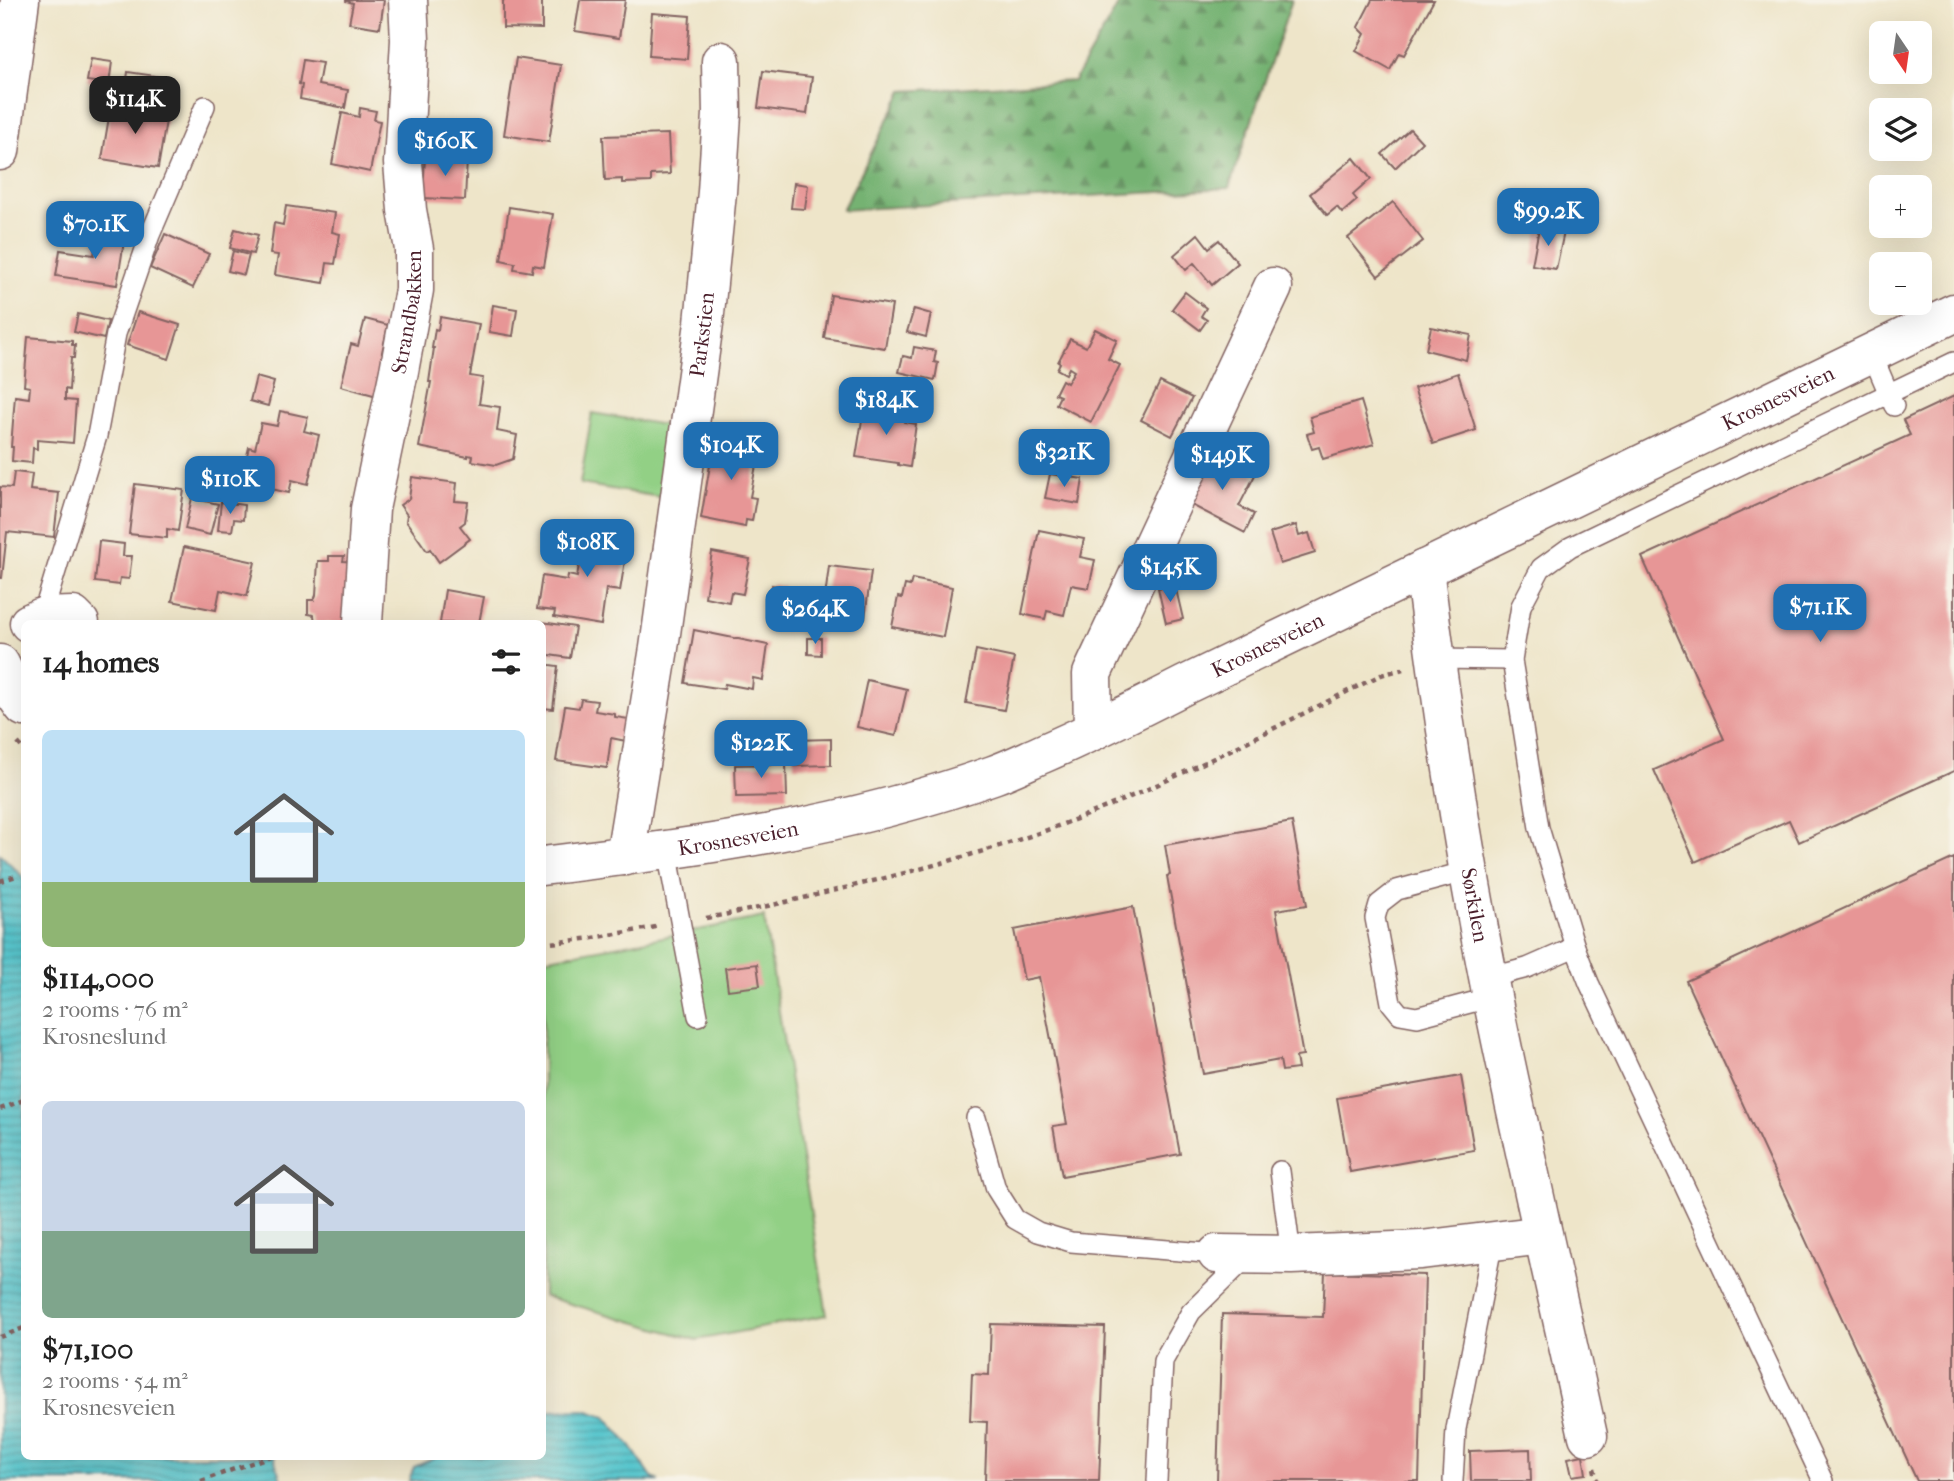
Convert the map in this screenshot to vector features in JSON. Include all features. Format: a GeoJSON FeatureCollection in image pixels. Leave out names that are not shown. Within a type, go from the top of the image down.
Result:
{"type":"FeatureCollection","features":[{"type":"Feature","properties":{"kind":"street"},"geometry":{"type":"LineString","coordinates":[[0,151],[20,0]]}},
{"type":"Feature","properties":{"kind":"street","name":"Strandbakken"},"geometry":{"type":"LineString","coordinates":[[363,620],[370,509],[414,290],[414,249],[403,163],[410,40],[408,0]]}},
{"type":"Feature","properties":{"kind":"street","name":"Parkstien"},"geometry":{"type":"LineString","coordinates":[[625,856],[659,648],[704,323],[717,192],[722,114],[721,61]]}},
{"type":"Feature","properties":{"kind":"street"},"geometry":{"type":"LineString","coordinates":[[1093,732],[1091,674],[1273,287]]}},
{"type":"Feature","properties":{"kind":"street","name":"Krosnesveien"},"geometry":{"type":"LineString","coordinates":[[546,866],[790,831],[893,807],[995,774],[1093,732],[1954,313]]}},
{"type":"Feature","properties":{"kind":"street","name":"Sørkilen"},"geometry":{"type":"LineString","coordinates":[[1424,569],[1468,871],[1490,988],[1588,1436]]}},
{"type":"Feature","properties":{"kind":"street"},"geometry":{"type":"LineString","coordinates":[[46,620],[74,616],[77,620]]}},
{"type":"Feature","properties":{"kind":"street"},"geometry":{"type":"LineString","coordinates":[[0,646],[21,627]]}},
{"type":"Feature","properties":{"kind":"street"},"geometry":{"type":"LineString","coordinates":[[0,664],[21,703]]}},
{"type":"Feature","properties":{"kind":"street"},"geometry":{"type":"LineString","coordinates":[[1233,1254],[1291,1255],[1421,1250],[1543,1235]]}},
{"type":"Feature","properties":{"kind":"lane"},"geometry":{"type":"LineString","coordinates":[[33,620],[97,436],[116,334],[150,235],[205,106]]}},
{"type":"Feature","properties":{"kind":"lane"},"geometry":{"type":"LineString","coordinates":[[1871,352],[1891,399]]}},
{"type":"Feature","properties":{"kind":"lane"},"geometry":{"type":"LineString","coordinates":[[1823,1481],[1594,995],[1575,947],[1539,828],[1512,660],[1521,606],[1541,568],[1570,547],[1891,399],[1954,362]]}},
{"type":"Feature","properties":{"kind":"lane"},"geometry":{"type":"LineString","coordinates":[[1435,659],[1512,660]]}},
{"type":"Feature","properties":{"kind":"lane"},"geometry":{"type":"LineString","coordinates":[[667,850],[698,1016]]}},
{"type":"Feature","properties":{"kind":"lane"},"geometry":{"type":"LineString","coordinates":[[1468,871],[1397,890],[1379,904],[1375,918],[1391,1003],[1400,1014],[1417,1017],[1490,988],[1575,947]]}},
{"type":"Feature","properties":{"kind":"lane"},"geometry":{"type":"LineString","coordinates":[[976,1118],[996,1189],[1015,1219],[1038,1232],[1071,1242],[1233,1254]]}},
{"type":"Feature","properties":{"kind":"lane"},"geometry":{"type":"LineString","coordinates":[[1280,1171],[1291,1255]]}},
{"type":"Feature","properties":{"kind":"lane"},"geometry":{"type":"LineString","coordinates":[[1453,1481],[1456,1429],[1493,1241]]}},
{"type":"Feature","properties":{"kind":"lane"},"geometry":{"type":"LineString","coordinates":[[1157,1481],[1163,1361],[1191,1312],[1233,1254]]}},
{"type":"Feature","properties":{"kind":"path"},"geometry":{"type":"LineString","coordinates":[[546,944],[593,938],[788,902],[900,875],[1016,842],[1090,814],[1172,778],[1381,675],[1435,659]]}},
{"type":"Feature","properties":{"kind":"path"},"geometry":{"type":"LineString","coordinates":[[0,881],[16,876]]}},
{"type":"Feature","properties":{"kind":"path"},"geometry":{"type":"LineString","coordinates":[[0,1109],[21,1101]]}},
{"type":"Feature","properties":{"kind":"path"},"geometry":{"type":"LineString","coordinates":[[0,1337],[21,1329]]}},
{"type":"Feature","properties":{"kind":"path"},"geometry":{"type":"LineString","coordinates":[[201,1481],[260,1460]]}},
{"type":"Feature","properties":{"kind":"green space"},"geometry":{"type":"Polygon","coordinates":[[[1121,0],[1292,0],[1229,188],[842,210],[903,91],[1074,81],[1121,0]]]}},
{"type":"Feature","properties":{"kind":"green space"},"geometry":{"type":"Polygon","coordinates":[[[592,413],[677,427],[666,498],[580,484],[592,413]]]}},
{"type":"Feature","properties":{"kind":"green space"},"geometry":{"type":"Polygon","coordinates":[[[764,917],[827,1315],[697,1340],[546,1297],[546,958],[764,917]]]}},
{"type":"Feature","properties":{"kind":"water"},"geometry":{"type":"Polygon","coordinates":[[[0,854],[21,875],[21,1460],[275,1460],[281,1481],[0,1481],[0,854]]]}},
{"type":"Feature","properties":{"kind":"water"},"geometry":{"type":"Polygon","coordinates":[[[585,1410],[606,1417],[629,1444],[652,1478],[659,1481],[409,1481],[414,1467],[430,1460],[546,1460],[546,1411],[585,1410]]]}},
{"type":"Feature","properties":{"kind":"building"},"geometry":{"type":"Polygon","coordinates":[[[346,0],[384,0],[380,28],[349,23],[353,3],[346,0]]]}},
{"type":"Feature","properties":{"kind":"building"},"geometry":{"type":"Polygon","coordinates":[[[503,0],[542,0],[542,29],[503,28],[503,0]]]}},
{"type":"Feature","properties":{"kind":"building"},"geometry":{"type":"Polygon","coordinates":[[[580,0],[625,0],[619,38],[575,31],[580,0]]]}},
{"type":"Feature","properties":{"kind":"building"},"geometry":{"type":"Polygon","coordinates":[[[1372,0],[1434,0],[1404,55],[1399,53],[1390,70],[1356,51],[1365,34],[1358,27],[1372,0]]]}},
{"type":"Feature","properties":{"kind":"building"},"geometry":{"type":"Polygon","coordinates":[[[652,13],[690,16],[687,59],[649,56],[652,13]]]}},
{"type":"Feature","properties":{"kind":"building"},"geometry":{"type":"Polygon","coordinates":[[[516,58],[561,65],[549,142],[504,135],[516,58]]]}},
{"type":"Feature","properties":{"kind":"building"},"geometry":{"type":"Polygon","coordinates":[[[91,59],[112,62],[109,84],[87,81],[91,59]]]}},
{"type":"Feature","properties":{"kind":"building"},"geometry":{"type":"Polygon","coordinates":[[[303,60],[322,63],[318,85],[348,90],[345,108],[300,99],[302,85],[299,84],[303,60]]]}},
{"type":"Feature","properties":{"kind":"building"},"geometry":{"type":"Polygon","coordinates":[[[763,71],[812,77],[807,114],[758,108],[763,71]]]}},
{"type":"Feature","properties":{"kind":"building"},"geometry":{"type":"Polygon","coordinates":[[[128,72],[169,78],[165,107],[124,101],[128,72]]]}},
{"type":"Feature","properties":{"kind":"building"},"geometry":{"type":"Polygon","coordinates":[[[131,104],[148,106],[148,112],[167,115],[158,168],[102,159],[111,105],[130,109],[131,104]]]}},
{"type":"Feature","properties":{"kind":"building"},"geometry":{"type":"Polygon","coordinates":[[[360,108],[376,111],[374,120],[380,121],[370,172],[332,164],[342,113],[359,117],[360,108]]]}},
{"type":"Feature","properties":{"kind":"building"},"geometry":{"type":"Polygon","coordinates":[[[1410,129],[1422,142],[1395,168],[1382,154],[1410,129]]]}},
{"type":"Feature","properties":{"kind":"building"},"geometry":{"type":"Polygon","coordinates":[[[668,134],[670,174],[651,175],[651,182],[622,183],[622,179],[605,180],[603,136],[668,134]]]}},
{"type":"Feature","properties":{"kind":"building"},"geometry":{"type":"Polygon","coordinates":[[[425,157],[467,159],[465,200],[423,198],[425,157]]]}},
{"type":"Feature","properties":{"kind":"building"},"geometry":{"type":"Polygon","coordinates":[[[1354,158],[1371,179],[1353,195],[1357,200],[1342,213],[1337,207],[1327,215],[1310,194],[1354,158]]]}},
{"type":"Feature","properties":{"kind":"building"},"geometry":{"type":"Polygon","coordinates":[[[794,183],[808,185],[805,209],[791,208],[794,183]]]}},
{"type":"Feature","properties":{"kind":"building"},"geometry":{"type":"Polygon","coordinates":[[[1393,202],[1423,241],[1378,276],[1348,238],[1393,202]]]}},
{"type":"Feature","properties":{"kind":"building"},"geometry":{"type":"Polygon","coordinates":[[[286,206],[335,213],[332,232],[340,234],[335,264],[327,263],[324,283],[275,275],[278,255],[270,254],[274,223],[283,225],[286,206]]]}},
{"type":"Feature","properties":{"kind":"building"},"geometry":{"type":"Polygon","coordinates":[[[509,207],[553,214],[544,267],[533,265],[532,272],[514,269],[515,263],[501,260],[509,207]]]}},
{"type":"Feature","properties":{"kind":"building"},"geometry":{"type":"Polygon","coordinates":[[[1539,228],[1564,232],[1556,269],[1532,265],[1539,228]]]}},
{"type":"Feature","properties":{"kind":"building"},"geometry":{"type":"Polygon","coordinates":[[[235,229],[258,235],[253,254],[230,248],[235,229]]]}},
{"type":"Feature","properties":{"kind":"building"},"geometry":{"type":"Polygon","coordinates":[[[98,231],[125,235],[117,285],[56,276],[60,250],[94,255],[98,231]]]}},
{"type":"Feature","properties":{"kind":"building"},"geometry":{"type":"Polygon","coordinates":[[[165,234],[209,254],[193,288],[150,268],[165,234]]]}},
{"type":"Feature","properties":{"kind":"building"},"geometry":{"type":"Polygon","coordinates":[[[1198,234],[1209,248],[1219,240],[1238,263],[1212,285],[1194,263],[1186,270],[1174,255],[1198,234]]]}},
{"type":"Feature","properties":{"kind":"building"},"geometry":{"type":"Polygon","coordinates":[[[233,251],[249,255],[244,275],[228,271],[233,251]]]}},
{"type":"Feature","properties":{"kind":"building"},"geometry":{"type":"Polygon","coordinates":[[[1185,292],[1206,308],[1201,316],[1207,320],[1200,330],[1172,309],[1185,292]]]}},
{"type":"Feature","properties":{"kind":"building"},"geometry":{"type":"Polygon","coordinates":[[[831,295],[892,305],[885,348],[824,338],[831,295]]]}},
{"type":"Feature","properties":{"kind":"building"},"geometry":{"type":"Polygon","coordinates":[[[493,305],[517,309],[513,336],[489,332],[493,305]]]}},
{"type":"Feature","properties":{"kind":"building"},"geometry":{"type":"Polygon","coordinates":[[[914,309],[931,314],[926,337],[907,332],[914,309]]]}},
{"type":"Feature","properties":{"kind":"building"},"geometry":{"type":"Polygon","coordinates":[[[138,312],[180,325],[169,359],[127,345],[138,312]]]}},
{"type":"Feature","properties":{"kind":"building"},"geometry":{"type":"Polygon","coordinates":[[[78,314],[108,321],[104,339],[74,332],[78,314]]]}},
{"type":"Feature","properties":{"kind":"building"},"geometry":{"type":"Polygon","coordinates":[[[440,317],[479,324],[470,376],[483,378],[479,404],[500,407],[497,431],[517,435],[513,459],[496,465],[472,461],[473,456],[419,447],[431,382],[435,329],[438,330],[440,317]]]}},
{"type":"Feature","properties":{"kind":"building"},"geometry":{"type":"Polygon","coordinates":[[[365,319],[388,325],[382,352],[388,354],[377,396],[341,386],[351,344],[358,346],[365,319]]]}},
{"type":"Feature","properties":{"kind":"building"},"geometry":{"type":"Polygon","coordinates":[[[1431,327],[1471,335],[1466,360],[1426,350],[1431,327]]]}},
{"type":"Feature","properties":{"kind":"building"},"geometry":{"type":"Polygon","coordinates":[[[1095,329],[1117,340],[1108,359],[1120,365],[1091,422],[1056,404],[1060,396],[1055,394],[1062,380],[1067,383],[1074,371],[1069,368],[1066,374],[1057,369],[1070,339],[1086,347],[1095,329]]]}},
{"type":"Feature","properties":{"kind":"building"},"geometry":{"type":"Polygon","coordinates":[[[28,337],[72,341],[72,345],[75,345],[74,358],[71,358],[69,390],[65,389],[65,400],[76,401],[73,443],[37,440],[37,449],[33,448],[32,463],[12,461],[11,447],[15,396],[29,398],[30,387],[24,386],[28,337]]]}},
{"type":"Feature","properties":{"kind":"building"},"geometry":{"type":"Polygon","coordinates":[[[914,347],[936,351],[934,362],[938,363],[935,380],[899,372],[903,356],[912,358],[914,347]]]}},
{"type":"Feature","properties":{"kind":"building"},"geometry":{"type":"Polygon","coordinates":[[[1458,373],[1476,430],[1433,444],[1414,388],[1458,373]]]}},
{"type":"Feature","properties":{"kind":"building"},"geometry":{"type":"Polygon","coordinates":[[[256,377],[274,382],[268,406],[250,401],[256,377]]]}},
{"type":"Feature","properties":{"kind":"building"},"geometry":{"type":"Polygon","coordinates":[[[1160,382],[1192,398],[1172,436],[1141,420],[1160,382]]]}},
{"type":"Feature","properties":{"kind":"building"},"geometry":{"type":"Polygon","coordinates":[[[1954,396],[1954,771],[1799,842],[1789,820],[1695,862],[1654,770],[1724,739],[1642,557],[1910,435],[1903,420],[1954,396]]]}},
{"type":"Feature","properties":{"kind":"building"},"geometry":{"type":"Polygon","coordinates":[[[1361,401],[1374,444],[1323,459],[1319,447],[1312,449],[1307,434],[1314,432],[1310,417],[1361,401]]]}},
{"type":"Feature","properties":{"kind":"building"},"geometry":{"type":"Polygon","coordinates":[[[864,408],[906,414],[904,422],[916,424],[910,467],[856,457],[864,408]]]}},
{"type":"Feature","properties":{"kind":"building"},"geometry":{"type":"Polygon","coordinates":[[[280,411],[308,417],[304,431],[319,435],[308,484],[292,480],[289,493],[263,487],[266,475],[250,471],[251,465],[245,464],[249,447],[255,449],[261,423],[277,426],[280,411]]]}},
{"type":"Feature","properties":{"kind":"building"},"geometry":{"type":"Polygon","coordinates":[[[715,436],[760,444],[750,497],[756,498],[752,521],[746,520],[745,527],[701,518],[715,436]]]}},
{"type":"Feature","properties":{"kind":"building"},"geometry":{"type":"Polygon","coordinates":[[[1210,451],[1255,475],[1239,506],[1254,514],[1245,533],[1184,501],[1210,451]]]}},
{"type":"Feature","properties":{"kind":"building"},"geometry":{"type":"Polygon","coordinates":[[[14,472],[32,474],[30,490],[59,493],[54,537],[7,532],[0,578],[0,487],[12,488],[14,472]]]}},
{"type":"Feature","properties":{"kind":"building"},"geometry":{"type":"Polygon","coordinates":[[[232,474],[256,480],[252,498],[227,492],[232,474]]]}},
{"type":"Feature","properties":{"kind":"building"},"geometry":{"type":"Polygon","coordinates":[[[1050,474],[1083,479],[1079,504],[1045,498],[1050,474]]]}},
{"type":"Feature","properties":{"kind":"building"},"geometry":{"type":"Polygon","coordinates":[[[412,477],[457,483],[455,501],[468,502],[465,522],[460,526],[470,539],[439,562],[430,549],[427,551],[406,521],[407,515],[400,505],[409,499],[412,477]]]}},
{"type":"Feature","properties":{"kind":"building"},"geometry":{"type":"Polygon","coordinates":[[[135,484],[184,490],[178,531],[167,529],[167,538],[129,534],[135,484]]]}},
{"type":"Feature","properties":{"kind":"building"},"geometry":{"type":"Polygon","coordinates":[[[192,498],[218,504],[210,535],[185,529],[192,498]]]}},
{"type":"Feature","properties":{"kind":"building"},"geometry":{"type":"Polygon","coordinates":[[[221,502],[244,505],[243,520],[234,519],[232,531],[218,530],[221,502]]]}},
{"type":"Feature","properties":{"kind":"building"},"geometry":{"type":"Polygon","coordinates":[[[1296,525],[1299,536],[1309,533],[1315,553],[1280,564],[1270,533],[1296,525]]]}},
{"type":"Feature","properties":{"kind":"building"},"geometry":{"type":"Polygon","coordinates":[[[585,529],[629,536],[620,591],[606,589],[601,625],[554,617],[555,611],[537,609],[542,576],[567,580],[568,575],[577,577],[581,552],[576,551],[579,533],[584,534],[585,529]]]}},
{"type":"Feature","properties":{"kind":"building"},"geometry":{"type":"Polygon","coordinates":[[[1039,530],[1084,539],[1080,557],[1095,560],[1089,588],[1071,585],[1064,615],[1047,611],[1045,619],[1022,614],[1039,530]]]}},
{"type":"Feature","properties":{"kind":"building"},"geometry":{"type":"Polygon","coordinates":[[[99,541],[124,544],[123,556],[132,556],[129,579],[120,578],[119,585],[95,582],[99,541]]]}},
{"type":"Feature","properties":{"kind":"building"},"geometry":{"type":"Polygon","coordinates":[[[184,547],[255,562],[247,596],[220,590],[216,610],[172,601],[184,547]]]}},
{"type":"Feature","properties":{"kind":"building"},"geometry":{"type":"Polygon","coordinates":[[[712,552],[750,559],[743,594],[731,592],[729,602],[705,597],[712,552]]]}},
{"type":"Feature","properties":{"kind":"building"},"geometry":{"type":"Polygon","coordinates":[[[329,556],[344,556],[343,561],[355,562],[353,620],[315,620],[314,615],[308,614],[308,600],[314,600],[316,595],[318,561],[329,561],[329,556]]]}},
{"type":"Feature","properties":{"kind":"building"},"geometry":{"type":"Polygon","coordinates":[[[829,566],[871,571],[865,618],[823,613],[829,566]]]}},
{"type":"Feature","properties":{"kind":"building"},"geometry":{"type":"Polygon","coordinates":[[[912,579],[952,587],[943,637],[892,627],[898,597],[902,598],[905,585],[910,586],[912,579]]]}},
{"type":"Feature","properties":{"kind":"building"},"geometry":{"type":"Polygon","coordinates":[[[772,585],[784,587],[782,603],[770,601],[772,585]]]}},
{"type":"Feature","properties":{"kind":"building"},"geometry":{"type":"Polygon","coordinates":[[[1175,585],[1183,619],[1166,623],[1158,588],[1175,585]]]}},
{"type":"Feature","properties":{"kind":"building"},"geometry":{"type":"Polygon","coordinates":[[[445,590],[484,597],[480,620],[440,620],[445,590]]]}},
{"type":"Feature","properties":{"kind":"building"},"geometry":{"type":"Polygon","coordinates":[[[546,623],[575,627],[570,658],[546,655],[546,623]]]}},
{"type":"Feature","properties":{"kind":"building"},"geometry":{"type":"Polygon","coordinates":[[[694,630],[768,645],[763,680],[753,678],[752,689],[725,684],[724,689],[685,683],[694,630]]]}},
{"type":"Feature","properties":{"kind":"building"},"geometry":{"type":"Polygon","coordinates":[[[808,638],[821,638],[821,655],[808,654],[808,638]]]}},
{"type":"Feature","properties":{"kind":"building"},"geometry":{"type":"Polygon","coordinates":[[[976,650],[1014,658],[1004,710],[966,703],[976,650]]]}},
{"type":"Feature","properties":{"kind":"building"},"geometry":{"type":"Polygon","coordinates":[[[546,664],[558,666],[553,709],[546,708],[546,664]]]}},
{"type":"Feature","properties":{"kind":"building"},"geometry":{"type":"Polygon","coordinates":[[[867,680],[907,689],[896,736],[857,727],[867,680]]]}},
{"type":"Feature","properties":{"kind":"building"},"geometry":{"type":"Polygon","coordinates":[[[581,699],[597,701],[595,711],[629,719],[626,741],[611,738],[607,768],[556,761],[565,706],[579,708],[581,699]]]}},
{"type":"Feature","properties":{"kind":"building"},"geometry":{"type":"Polygon","coordinates":[[[831,739],[831,765],[794,766],[793,740],[831,739]]]}},
{"type":"Feature","properties":{"kind":"building"},"geometry":{"type":"Polygon","coordinates":[[[786,764],[787,796],[736,797],[735,765],[786,764]]]}},
{"type":"Feature","properties":{"kind":"building"},"geometry":{"type":"Polygon","coordinates":[[[1292,822],[1307,905],[1276,910],[1303,1056],[1296,1057],[1298,1069],[1282,1071],[1280,1060],[1203,1074],[1167,876],[1170,875],[1165,845],[1292,822]]]}},
{"type":"Feature","properties":{"kind":"building"},"geometry":{"type":"Polygon","coordinates":[[[1954,858],[1954,1481],[1917,1481],[1686,981],[1954,858]]]}},
{"type":"Feature","properties":{"kind":"building"},"geometry":{"type":"Polygon","coordinates":[[[1133,907],[1180,1154],[1062,1176],[1053,1126],[1067,1124],[1039,977],[1024,980],[1014,930],[1133,907]]]}},
{"type":"Feature","properties":{"kind":"building"},"geometry":{"type":"Polygon","coordinates":[[[757,964],[760,986],[728,990],[725,968],[757,964]]]}},
{"type":"Feature","properties":{"kind":"building"},"geometry":{"type":"Polygon","coordinates":[[[1461,1076],[1474,1150],[1350,1172],[1337,1098],[1461,1076]]]}},
{"type":"Feature","properties":{"kind":"building"},"geometry":{"type":"Polygon","coordinates":[[[1325,1272],[1425,1275],[1419,1481],[1217,1481],[1222,1314],[1323,1317],[1325,1272]]]}},
{"type":"Feature","properties":{"kind":"building"},"geometry":{"type":"Polygon","coordinates":[[[991,1324],[1105,1327],[1099,1481],[985,1481],[987,1422],[970,1421],[972,1374],[989,1375],[991,1324]]]}},
{"type":"Feature","properties":{"kind":"building"},"geometry":{"type":"Polygon","coordinates":[[[1530,1449],[1531,1481],[1471,1481],[1470,1451],[1530,1449]]]}},
{"type":"Feature","properties":{"kind":"building"},"geometry":{"type":"Polygon","coordinates":[[[1583,1455],[1586,1474],[1572,1476],[1568,1458],[1583,1455]]]}}]}
